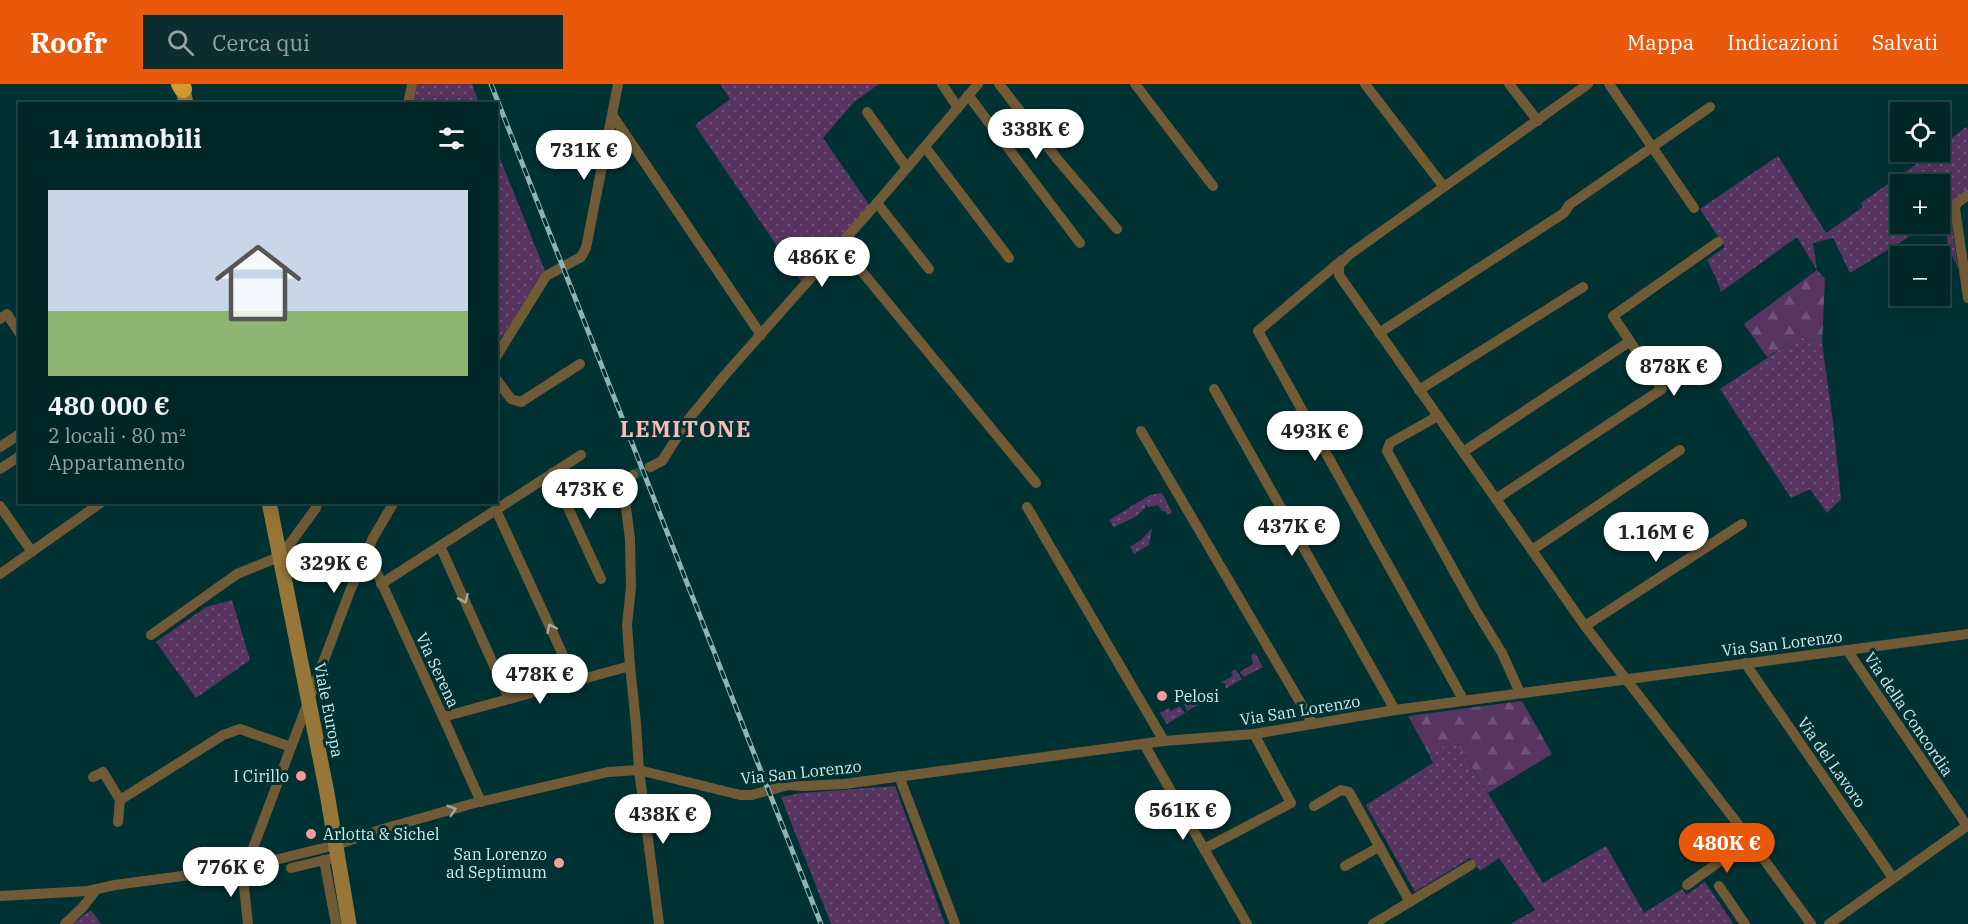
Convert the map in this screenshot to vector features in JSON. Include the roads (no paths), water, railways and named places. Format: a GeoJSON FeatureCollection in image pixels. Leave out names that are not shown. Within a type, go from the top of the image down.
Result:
{"type":"FeatureCollection","features":[{"type":"Feature","properties":{"kind":"main road","name":"Viale Europa"},"geometry":{"type":"LineString","coordinates":[[269,504],[309,703],[332,854],[349,924]]}},
{"type":"Feature","properties":{"kind":"street"},"geometry":{"type":"LineString","coordinates":[[408,102],[412,84]]}},
{"type":"Feature","properties":{"kind":"street"},"geometry":{"type":"LineString","coordinates":[[499,350],[546,276],[581,257],[585,248],[618,84]]}},
{"type":"Feature","properties":{"kind":"street"},"geometry":{"type":"LineString","coordinates":[[942,84],[958,108]]}},
{"type":"Feature","properties":{"kind":"street"},"geometry":{"type":"LineString","coordinates":[[650,467],[663,461],[688,420],[978,84]]}},
{"type":"Feature","properties":{"kind":"street"},"geometry":{"type":"LineString","coordinates":[[999,84],[1058,160],[1117,229]]}},
{"type":"Feature","properties":{"kind":"street"},"geometry":{"type":"LineString","coordinates":[[1135,84],[1213,186]]}},
{"type":"Feature","properties":{"kind":"street"},"geometry":{"type":"LineString","coordinates":[[1365,84],[1443,187]]}},
{"type":"Feature","properties":{"kind":"street"},"geometry":{"type":"LineString","coordinates":[[1509,84],[1538,121]]}},
{"type":"Feature","properties":{"kind":"street"},"geometry":{"type":"LineString","coordinates":[[1464,700],[1258,331],[1350,254],[1588,84]]}},
{"type":"Feature","properties":{"kind":"street"},"geometry":{"type":"LineString","coordinates":[[1609,84],[1694,208]]}},
{"type":"Feature","properties":{"kind":"street"},"geometry":{"type":"LineString","coordinates":[[968,95],[1080,243]]}},
{"type":"Feature","properties":{"kind":"street"},"geometry":{"type":"LineString","coordinates":[[1379,333],[1564,213],[1569,205],[1710,107]]}},
{"type":"Feature","properties":{"kind":"street"},"geometry":{"type":"LineString","coordinates":[[867,112],[907,168]]}},
{"type":"Feature","properties":{"kind":"street"},"geometry":{"type":"LineString","coordinates":[[613,116],[761,335]]}},
{"type":"Feature","properties":{"kind":"street"},"geometry":{"type":"LineString","coordinates":[[925,147],[1009,258]]}},
{"type":"Feature","properties":{"kind":"street"},"geometry":{"type":"LineString","coordinates":[[1968,195],[1957,203],[1955,208],[1968,298]]}},
{"type":"Feature","properties":{"kind":"street"},"geometry":{"type":"LineString","coordinates":[[877,203],[928,269]]}},
{"type":"Feature","properties":{"kind":"street"},"geometry":{"type":"LineString","coordinates":[[1496,499],[1662,389],[1613,316],[1718,242]]}},
{"type":"Feature","properties":{"kind":"street"},"geometry":{"type":"LineString","coordinates":[[840,245],[1036,483]]}},
{"type":"Feature","properties":{"kind":"street"},"geometry":{"type":"LineString","coordinates":[[1350,254],[1339,265],[1339,275],[1585,627],[1627,678],[1811,924]]}},
{"type":"Feature","properties":{"kind":"street"},"geometry":{"type":"LineString","coordinates":[[1419,390],[1583,287]]}},
{"type":"Feature","properties":{"kind":"street"},"geometry":{"type":"LineString","coordinates":[[0,319],[7,314],[18,331]]}},
{"type":"Feature","properties":{"kind":"street"},"geometry":{"type":"LineString","coordinates":[[1463,452],[1629,342]]}},
{"type":"Feature","properties":{"kind":"street"},"geometry":{"type":"LineString","coordinates":[[498,382],[511,399],[521,402],[580,364]]}},
{"type":"Feature","properties":{"kind":"street"},"geometry":{"type":"LineString","coordinates":[[1214,389],[1395,710]]}},
{"type":"Feature","properties":{"kind":"street"},"geometry":{"type":"LineString","coordinates":[[1438,416],[1390,443],[1387,451],[1502,653],[1520,693]]}},
{"type":"Feature","properties":{"kind":"street"},"geometry":{"type":"LineString","coordinates":[[1141,431],[1313,724]]}},
{"type":"Feature","properties":{"kind":"street"},"geometry":{"type":"LineString","coordinates":[[0,447],[18,435]]}},
{"type":"Feature","properties":{"kind":"street"},"geometry":{"type":"LineString","coordinates":[[1532,550],[1680,450]]}},
{"type":"Feature","properties":{"kind":"street"},"geometry":{"type":"LineString","coordinates":[[381,584],[581,456]]}},
{"type":"Feature","properties":{"kind":"street"},"geometry":{"type":"LineString","coordinates":[[0,469],[18,457]]}},
{"type":"Feature","properties":{"kind":"street"},"geometry":{"type":"LineString","coordinates":[[552,473],[601,579]]}},
{"type":"Feature","properties":{"kind":"street"},"geometry":{"type":"LineString","coordinates":[[633,475],[624,480],[623,484],[630,539],[631,587],[627,625],[639,770],[659,924]]}},
{"type":"Feature","properties":{"kind":"street"},"geometry":{"type":"LineString","coordinates":[[0,574],[99,504]]}},
{"type":"Feature","properties":{"kind":"street"},"geometry":{"type":"LineString","coordinates":[[151,635],[237,574],[281,556],[317,504]]}},
{"type":"Feature","properties":{"kind":"street"},"geometry":{"type":"LineString","coordinates":[[248,924],[242,868],[248,864],[350,591],[367,551],[393,504]]}},
{"type":"Feature","properties":{"kind":"street"},"geometry":{"type":"LineString","coordinates":[[0,506],[32,552]]}},
{"type":"Feature","properties":{"kind":"street"},"geometry":{"type":"LineString","coordinates":[[1027,507],[1164,741]]}},
{"type":"Feature","properties":{"kind":"street"},"geometry":{"type":"LineString","coordinates":[[496,510],[575,681]]}},
{"type":"Feature","properties":{"kind":"street"},"geometry":{"type":"LineString","coordinates":[[1585,627],[1742,524]]}},
{"type":"Feature","properties":{"kind":"street"},"geometry":{"type":"LineString","coordinates":[[440,546],[509,699]]}},
{"type":"Feature","properties":{"kind":"street","name":"Via Serena"},"geometry":{"type":"LineString","coordinates":[[367,551],[481,802]]}},
{"type":"Feature","properties":{"kind":"street","name":"Via San Lorenzo"},"geometry":{"type":"LineString","coordinates":[[3,893],[96,890],[115,885],[332,854],[383,830],[481,802],[608,772],[639,770],[740,795],[752,795],[788,785],[844,784],[1164,741],[1254,734],[1464,700],[1968,634]]}},
{"type":"Feature","properties":{"kind":"street","name":"Via della Concordia"},"geometry":{"type":"LineString","coordinates":[[1847,650],[1967,825]]}},
{"type":"Feature","properties":{"kind":"street","name":"Via del Lavoro"},"geometry":{"type":"LineString","coordinates":[[1745,663],[1893,878]]}},
{"type":"Feature","properties":{"kind":"street"},"geometry":{"type":"LineString","coordinates":[[443,717],[630,666]]}},
{"type":"Feature","properties":{"kind":"street"},"geometry":{"type":"LineString","coordinates":[[120,800],[223,735],[240,729],[291,747]]}},
{"type":"Feature","properties":{"kind":"street"},"geometry":{"type":"LineString","coordinates":[[1204,849],[1291,803],[1254,734]]}},
{"type":"Feature","properties":{"kind":"street"},"geometry":{"type":"LineString","coordinates":[[1144,744],[1247,924]]}},
{"type":"Feature","properties":{"kind":"street"},"geometry":{"type":"LineString","coordinates":[[93,777],[103,772],[120,800],[118,822]]}},
{"type":"Feature","properties":{"kind":"street"},"geometry":{"type":"LineString","coordinates":[[899,776],[955,924]]}},
{"type":"Feature","properties":{"kind":"street"},"geometry":{"type":"LineString","coordinates":[[1314,806],[1341,790],[1348,792],[1410,902]]}},
{"type":"Feature","properties":{"kind":"street"},"geometry":{"type":"LineString","coordinates":[[1829,924],[1967,825]]}},
{"type":"Feature","properties":{"kind":"street"},"geometry":{"type":"LineString","coordinates":[[1687,885],[1749,840]]}},
{"type":"Feature","properties":{"kind":"street"},"geometry":{"type":"LineString","coordinates":[[1345,866],[1379,847]]}},
{"type":"Feature","properties":{"kind":"street"},"geometry":{"type":"LineString","coordinates":[[291,868],[332,854],[336,924]]}},
{"type":"Feature","properties":{"kind":"street"},"geometry":{"type":"LineString","coordinates":[[1378,923],[1471,865]]}},
{"type":"Feature","properties":{"kind":"street"},"geometry":{"type":"LineString","coordinates":[[1719,886],[1745,924]]}},
{"type":"Feature","properties":{"kind":"street"},"geometry":{"type":"LineString","coordinates":[[65,924],[96,890]]}},
{"type":"Feature","properties":{"kind":"tunnel"},"geometry":{"type":"LineString","coordinates":[[633,475],[650,467]]}},
{"type":"Feature","properties":{"kind":"railway"},"geometry":{"type":"LineString","coordinates":[[491,84],[821,924]]}},
{"type":"Feature","properties":{"kind":"place","name":"Pelosi"},"geometry":{"type":"Point","coordinates":[1162,696]}},
{"type":"Feature","properties":{"kind":"place","name":"I Cirillo"},"geometry":{"type":"Point","coordinates":[301,776]}},
{"type":"Feature","properties":{"kind":"place","name":"Arlotta & Sichel"},"geometry":{"type":"Point","coordinates":[311,834]}},
{"type":"Feature","properties":{"kind":"place","name":"San Lorenzo ad Septimum"},"geometry":{"type":"Point","coordinates":[559,863]}},
{"type":"Feature","properties":{"kind":"district","name":"LEMITONE"},"geometry":{"type":"Point","coordinates":[686,429]}}]}
